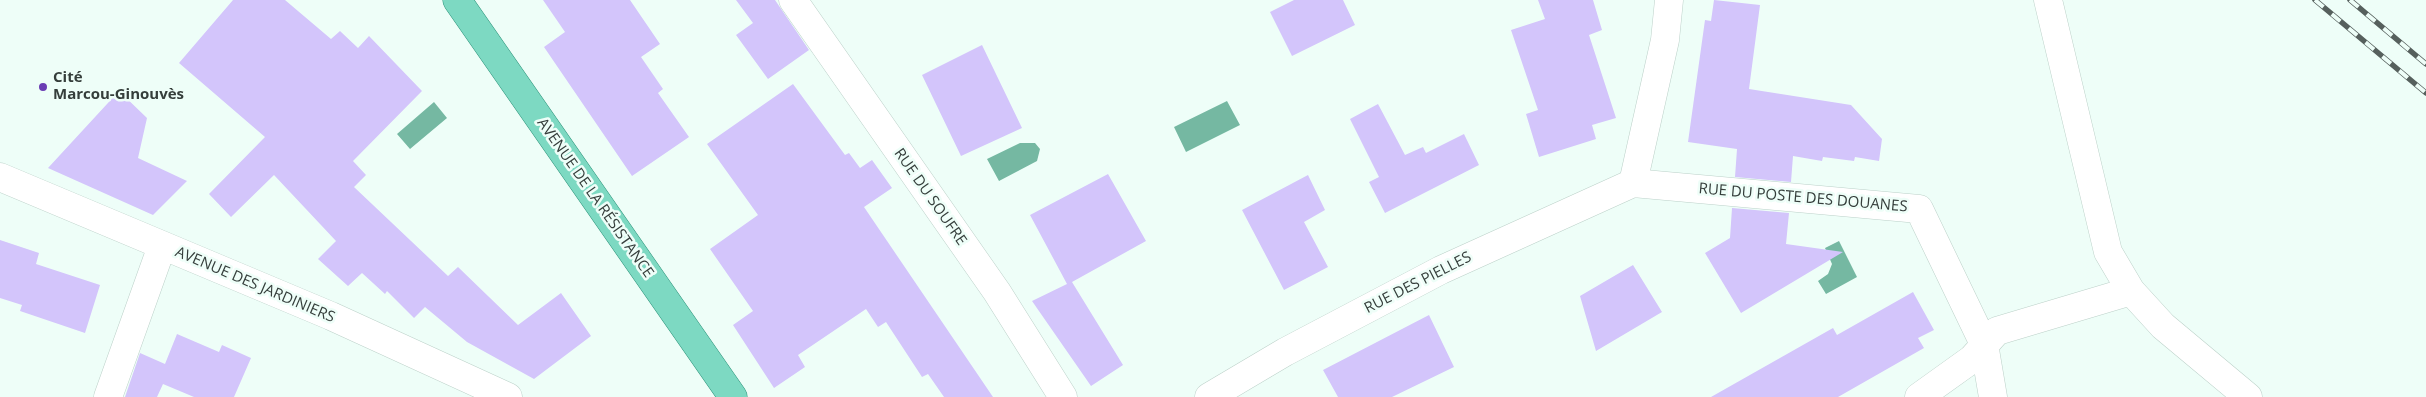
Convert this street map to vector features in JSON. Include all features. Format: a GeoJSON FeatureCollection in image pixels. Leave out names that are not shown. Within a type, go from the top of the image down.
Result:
{"type":"FeatureCollection","features":[{"type":"Feature","properties":{"kind":"main road","name":"AVENUE DE LA RÉSISTANCE"},"geometry":{"type":"LineString","coordinates":[[457,0],[733,397]]}},
{"type":"Feature","properties":{"kind":"street","name":"RUE DU SOUFRE"},"geometry":{"type":"LineString","coordinates":[[793,0],[997,292],[1063,397]]}},
{"type":"Feature","properties":{"kind":"street"},"geometry":{"type":"LineString","coordinates":[[1633,183],[1666,40],[1669,0]]}},
{"type":"Feature","properties":{"kind":"street"},"geometry":{"type":"LineString","coordinates":[[2048,0],[2108,252],[2131,291],[2163,326],[2248,397]]}},
{"type":"Feature","properties":{"kind":"street","name":"AVENUE DES JARDINIERS"},"geometry":{"type":"LineString","coordinates":[[0,178],[331,316],[508,397]]}},
{"type":"Feature","properties":{"kind":"street","name":"RUE DU POSTE DES DOUANES"},"geometry":{"type":"LineString","coordinates":[[1633,183],[1919,209],[1984,344],[1993,397]]}},
{"type":"Feature","properties":{"kind":"street","name":"RUE DES PIELLES"},"geometry":{"type":"LineString","coordinates":[[1209,397],[1285,352],[1441,270],[1633,183]]}},
{"type":"Feature","properties":{"kind":"street"},"geometry":{"type":"LineString","coordinates":[[108,397],[162,246]]}},
{"type":"Feature","properties":{"kind":"street"},"geometry":{"type":"LineString","coordinates":[[1919,397],[1972,359],[1997,331],[2131,291]]}},
{"type":"Feature","properties":{"kind":"shaded area"},"geometry":{"type":"Polygon","coordinates":[[[1227,101],[1240,125],[1186,152],[1174,127],[1227,101]]]}},
{"type":"Feature","properties":{"kind":"shaded area"},"geometry":{"type":"Polygon","coordinates":[[[434,102],[447,118],[410,149],[397,134],[434,102]]]}},
{"type":"Feature","properties":{"kind":"shaded area"},"geometry":{"type":"Polygon","coordinates":[[[1020,143],[1035,143],[1040,149],[1037,161],[999,181],[987,159],[1020,143]]]}},
{"type":"Feature","properties":{"kind":"shaded area"},"geometry":{"type":"Polygon","coordinates":[[[1839,241],[1857,277],[1826,294],[1818,281],[1828,274],[1832,264],[1825,248],[1839,241]]]}},
{"type":"Feature","properties":{"kind":"building"},"geometry":{"type":"Polygon","coordinates":[[[233,0],[285,0],[331,39],[340,31],[358,48],[369,36],[422,91],[353,161],[366,175],[354,187],[448,276],[458,267],[518,325],[561,293],[591,336],[534,379],[467,342],[425,307],[414,318],[387,291],[385,294],[362,273],[348,286],[318,259],[336,241],[274,175],[231,217],[209,194],[265,137],[179,63],[233,0]]]}},
{"type":"Feature","properties":{"kind":"building"},"geometry":{"type":"Polygon","coordinates":[[[543,0],[630,0],[660,44],[641,57],[663,89],[658,93],[689,137],[632,176],[544,47],[565,32],[543,0]]]}},
{"type":"Feature","properties":{"kind":"building"},"geometry":{"type":"Polygon","coordinates":[[[736,0],[775,0],[809,50],[768,79],[736,35],[753,23],[736,0]]]}},
{"type":"Feature","properties":{"kind":"building"},"geometry":{"type":"Polygon","coordinates":[[[1294,0],[1343,0],[1355,25],[1292,56],[1270,12],[1294,0]]]}},
{"type":"Feature","properties":{"kind":"building"},"geometry":{"type":"Polygon","coordinates":[[[1538,0],[1593,0],[1602,30],[1589,35],[1616,118],[1592,125],[1596,139],[1539,157],[1526,114],[1538,110],[1511,30],[1545,19],[1538,0]]]}},
{"type":"Feature","properties":{"kind":"building"},"geometry":{"type":"Polygon","coordinates":[[[1714,0],[1760,5],[1749,89],[1851,105],[1882,139],[1879,161],[1855,157],[1854,161],[1823,157],[1822,161],[1793,156],[1791,182],[1735,177],[1737,149],[1688,142],[1705,20],[1711,21],[1714,0]]]}},
{"type":"Feature","properties":{"kind":"building"},"geometry":{"type":"Polygon","coordinates":[[[982,45],[1022,128],[961,156],[922,75],[982,45]]]}},
{"type":"Feature","properties":{"kind":"building"},"geometry":{"type":"Polygon","coordinates":[[[793,84],[845,155],[849,153],[860,168],[872,160],[892,188],[864,207],[993,397],[944,397],[928,374],[922,377],[886,322],[878,327],[866,309],[798,355],[805,367],[774,388],[733,325],[753,311],[710,249],[758,215],[707,144],[793,84]]]}},
{"type":"Feature","properties":{"kind":"building"},"geometry":{"type":"Polygon","coordinates":[[[119,91],[147,118],[138,158],[187,181],[153,215],[48,168],[119,91]]]}},
{"type":"Feature","properties":{"kind":"building"},"geometry":{"type":"Polygon","coordinates":[[[1378,104],[1405,155],[1423,147],[1426,153],[1464,134],[1479,165],[1385,213],[1369,182],[1379,177],[1350,119],[1378,104]]]}},
{"type":"Feature","properties":{"kind":"building"},"geometry":{"type":"Polygon","coordinates":[[[1108,174],[1146,241],[1072,282],[1123,365],[1091,386],[1032,301],[1067,284],[1030,215],[1108,174]]]}},
{"type":"Feature","properties":{"kind":"building"},"geometry":{"type":"Polygon","coordinates":[[[1308,175],[1325,210],[1304,222],[1328,267],[1284,290],[1242,210],[1308,175]]]}},
{"type":"Feature","properties":{"kind":"building"},"geometry":{"type":"Polygon","coordinates":[[[1732,208],[1789,213],[1786,244],[1843,252],[1741,313],[1705,253],[1730,238],[1732,208]]]}},
{"type":"Feature","properties":{"kind":"building"},"geometry":{"type":"Polygon","coordinates":[[[0,240],[39,253],[36,264],[100,285],[85,333],[20,311],[22,305],[0,298],[0,240]]]}},
{"type":"Feature","properties":{"kind":"building"},"geometry":{"type":"Polygon","coordinates":[[[1633,265],[1662,312],[1596,351],[1580,296],[1633,265]]]}},
{"type":"Feature","properties":{"kind":"building"},"geometry":{"type":"Polygon","coordinates":[[[1913,292],[1934,330],[1918,338],[1924,348],[1838,397],[1711,397],[1833,328],[1837,335],[1913,292]]]}},
{"type":"Feature","properties":{"kind":"building"},"geometry":{"type":"Polygon","coordinates":[[[1429,315],[1454,367],[1392,397],[1338,397],[1323,370],[1429,315]]]}},
{"type":"Feature","properties":{"kind":"building"},"geometry":{"type":"Polygon","coordinates":[[[177,334],[219,352],[222,345],[251,358],[234,397],[194,397],[163,384],[157,397],[125,397],[140,353],[165,364],[177,334]]]}},
{"type":"Feature","properties":{"kind":"railway"},"geometry":{"type":"LineString","coordinates":[[2315,0],[2426,93]]}},
{"type":"Feature","properties":{"kind":"railway"},"geometry":{"type":"LineString","coordinates":[[2350,0],[2426,64]]}},
{"type":"Feature","properties":{"kind":"place","name":"Cité Marcou-Ginouvès"},"geometry":{"type":"Point","coordinates":[43,87]}}]}
